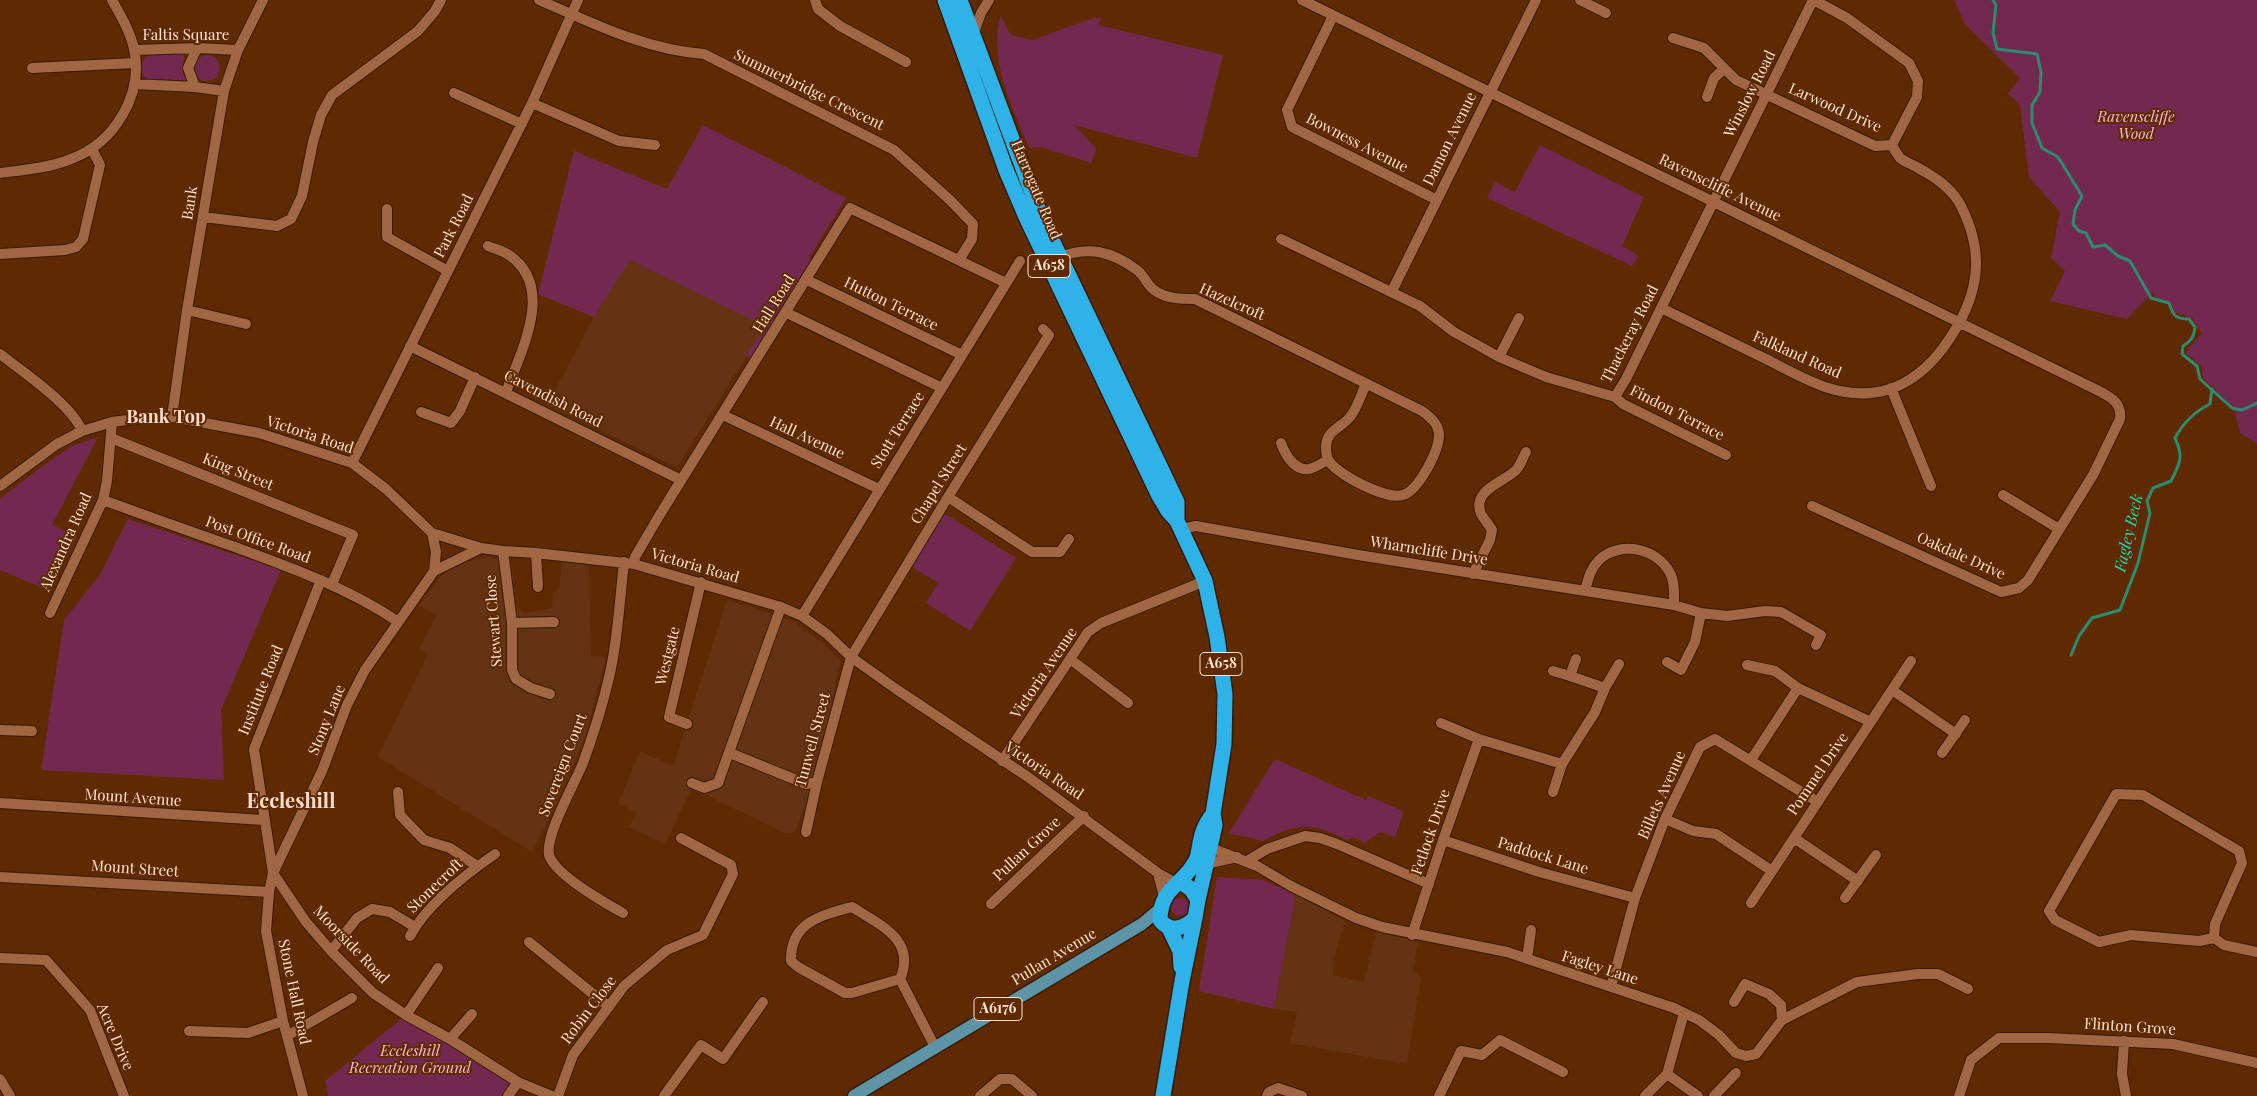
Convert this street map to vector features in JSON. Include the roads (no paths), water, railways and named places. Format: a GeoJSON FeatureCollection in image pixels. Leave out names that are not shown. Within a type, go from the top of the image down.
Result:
{"type":"FeatureCollection","features":[{"type":"Feature","properties":{"kind":"highway","name":"Harrogate Road"},"geometry":{"type":"LineString","coordinates":[[945,0],[1006,170],[1026,217],[1159,496],[1179,525],[1205,581],[1217,637],[1224,694],[1224,744],[1213,814],[1204,825],[1206,864],[1182,981]]}},
{"type":"Feature","properties":{"kind":"highway","name":"Harrogate Road"},"geometry":{"type":"LineString","coordinates":[[960,0],[1042,220],[1177,502],[1179,525]]}},
{"type":"Feature","properties":{"kind":"highway","name":"Harrogate Road"},"geometry":{"type":"LineString","coordinates":[[1164,913],[1179,882],[1205,849]]}},
{"type":"Feature","properties":{"kind":"highway"},"geometry":{"type":"LineString","coordinates":[[1179,882],[1192,889],[1198,900]]}},
{"type":"Feature","properties":{"kind":"highway"},"geometry":{"type":"LineString","coordinates":[[1164,913],[1180,928],[1195,918]]}},
{"type":"Feature","properties":{"kind":"highway"},"geometry":{"type":"LineString","coordinates":[[1163,1096],[1182,981],[1180,951],[1164,913]]}},
{"type":"Feature","properties":{"kind":"main road","name":"Pullan Avenue"},"geometry":{"type":"LineString","coordinates":[[854,1096],[1142,924],[1164,913]]}},
{"type":"Feature","properties":{"kind":"street"},"geometry":{"type":"LineString","coordinates":[[0,173],[38,168],[70,160],[92,150],[112,131],[124,112],[134,84],[135,63],[134,50],[127,27],[112,0]]}},
{"type":"Feature","properties":{"kind":"street","name":"Bank"},"geometry":{"type":"LineString","coordinates":[[172,418],[187,310],[224,91],[238,50],[263,0]]}},
{"type":"Feature","properties":{"kind":"street"},"geometry":{"type":"LineString","coordinates":[[203,217],[277,226],[291,219],[302,196],[313,142],[321,115],[332,95],[418,31],[435,11],[440,0]]}},
{"type":"Feature","properties":{"kind":"street"},"geometry":{"type":"LineString","coordinates":[[539,0],[571,14]]}},
{"type":"Feature","properties":{"kind":"street","name":"Park Road"},"geometry":{"type":"LineString","coordinates":[[352,463],[522,124],[578,0]]}},
{"type":"Feature","properties":{"kind":"street"},"geometry":{"type":"LineString","coordinates":[[814,0],[818,10],[840,26],[906,62]]}},
{"type":"Feature","properties":{"kind":"street"},"geometry":{"type":"LineString","coordinates":[[963,54],[974,34],[981,13],[989,0]]}},
{"type":"Feature","properties":{"kind":"street","name":"Ravenscliffe Avenue"},"geometry":{"type":"LineString","coordinates":[[1302,0],[1491,91],[2112,398],[2120,409]]}},
{"type":"Feature","properties":{"kind":"street","name":"Damon Avenue"},"geometry":{"type":"LineString","coordinates":[[1392,291],[1536,0]]}},
{"type":"Feature","properties":{"kind":"street"},"geometry":{"type":"LineString","coordinates":[[1580,0],[1606,13]]}},
{"type":"Feature","properties":{"kind":"street"},"geometry":{"type":"LineString","coordinates":[[1814,0],[1848,18],[1909,63],[1918,81],[1917,98],[1892,145]]}},
{"type":"Feature","properties":{"kind":"street","name":"Winslow Road"},"geometry":{"type":"LineString","coordinates":[[1713,202],[1814,0]]}},
{"type":"Feature","properties":{"kind":"street","name":"Summerbridge Crescent"},"geometry":{"type":"LineString","coordinates":[[571,14],[642,43],[682,52],[704,54],[894,150],[937,188],[973,224],[972,239],[959,260]]}},
{"type":"Feature","properties":{"kind":"street","name":"Bowness Avenue"},"geometry":{"type":"LineString","coordinates":[[1333,16],[1287,110],[1292,127],[1437,200]]}},
{"type":"Feature","properties":{"kind":"street","name":"Larwood Drive"},"geometry":{"type":"LineString","coordinates":[[1673,38],[1704,48],[1736,80],[1876,146],[1892,145]]}},
{"type":"Feature","properties":{"kind":"street"},"geometry":{"type":"LineString","coordinates":[[195,87],[188,68],[197,48]]}},
{"type":"Feature","properties":{"kind":"street","name":"Faltis Square"},"geometry":{"type":"LineString","coordinates":[[134,50],[197,48],[238,50]]}},
{"type":"Feature","properties":{"kind":"street"},"geometry":{"type":"LineString","coordinates":[[32,68],[135,63]]}},
{"type":"Feature","properties":{"kind":"street"},"geometry":{"type":"LineString","coordinates":[[1707,97],[1714,78],[1724,69]]}},
{"type":"Feature","properties":{"kind":"street"},"geometry":{"type":"LineString","coordinates":[[134,84],[195,87],[224,91]]}},
{"type":"Feature","properties":{"kind":"street"},"geometry":{"type":"LineString","coordinates":[[454,93],[522,124]]}},
{"type":"Feature","properties":{"kind":"street"},"geometry":{"type":"LineString","coordinates":[[532,103],[618,140],[654,145]]}},
{"type":"Feature","properties":{"kind":"street","name":"Falkland Road"},"geometry":{"type":"LineString","coordinates":[[1661,308],[1824,387],[1853,394],[1883,391],[1902,385],[1929,367],[1945,347],[1959,323],[1972,292],[1977,262],[1973,231],[1960,203],[1942,183],[1936,177],[1901,159],[1892,145]]}},
{"type":"Feature","properties":{"kind":"street"},"geometry":{"type":"LineString","coordinates":[[0,254],[65,250],[76,247],[83,239],[100,165],[92,150]]}},
{"type":"Feature","properties":{"kind":"street","name":"Thackeray Road"},"geometry":{"type":"LineString","coordinates":[[1281,239],[1420,306],[1454,332],[1499,357],[1546,377],[1615,397],[1626,379],[1713,202]]}},
{"type":"Feature","properties":{"kind":"street","name":"Hall Road"},"geometry":{"type":"LineString","coordinates":[[629,563],[635,558],[681,480],[850,208],[1006,283]]}},
{"type":"Feature","properties":{"kind":"street"},"geometry":{"type":"LineString","coordinates":[[387,209],[387,237],[448,271]]}},
{"type":"Feature","properties":{"kind":"street"},"geometry":{"type":"LineString","coordinates":[[488,246],[509,255],[523,268],[531,281],[534,300],[526,338],[506,392]]}},
{"type":"Feature","properties":{"kind":"street","name":"Hazelcroft"},"geometry":{"type":"LineString","coordinates":[[1060,257],[1075,251],[1094,250],[1116,259],[1138,270],[1154,290],[1170,298],[1195,299],[1422,411],[1433,420],[1439,434],[1438,443],[1423,476],[1414,489],[1402,496],[1383,494],[1340,472],[1328,460]]}},
{"type":"Feature","properties":{"kind":"street","name":"Stott Terrace"},"geometry":{"type":"LineString","coordinates":[[802,616],[1020,261]]}},
{"type":"Feature","properties":{"kind":"street","name":"Hutton Terrace"},"geometry":{"type":"LineString","coordinates":[[807,280],[962,355]]}},
{"type":"Feature","properties":{"kind":"street"},"geometry":{"type":"LineString","coordinates":[[187,310],[246,324]]}},
{"type":"Feature","properties":{"kind":"street"},"geometry":{"type":"LineString","coordinates":[[787,312],[942,388]]}},
{"type":"Feature","properties":{"kind":"street"},"geometry":{"type":"LineString","coordinates":[[1499,357],[1519,318]]}},
{"type":"Feature","properties":{"kind":"street","name":"Chapel Street"},"geometry":{"type":"LineString","coordinates":[[851,657],[1049,335],[1043,329]]}},
{"type":"Feature","properties":{"kind":"street","name":"Cavendish Road"},"geometry":{"type":"LineString","coordinates":[[410,346],[681,480]]}},
{"type":"Feature","properties":{"kind":"street"},"geometry":{"type":"LineString","coordinates":[[0,354],[68,410],[82,431]]}},
{"type":"Feature","properties":{"kind":"street"},"geometry":{"type":"LineString","coordinates":[[421,412],[451,423],[460,411],[474,377]]}},
{"type":"Feature","properties":{"kind":"street"},"geometry":{"type":"LineString","coordinates":[[1281,443],[1286,457],[1301,468],[1310,469],[1328,460],[1326,445],[1333,430],[1349,418],[1366,384]]}},
{"type":"Feature","properties":{"kind":"street"},"geometry":{"type":"LineString","coordinates":[[1891,388],[1931,486]]}},
{"type":"Feature","properties":{"kind":"street","name":"Findon Terrace"},"geometry":{"type":"LineString","coordinates":[[1615,397],[1623,404],[1726,455]]}},
{"type":"Feature","properties":{"kind":"street","name":"Oakdale Drive"},"geometry":{"type":"LineString","coordinates":[[1812,506],[2001,592],[2013,591],[2024,585],[2093,475],[2120,419],[2120,409]]}},
{"type":"Feature","properties":{"kind":"street","name":"Hall Avenue"},"geometry":{"type":"LineString","coordinates":[[723,415],[879,489]]}},
{"type":"Feature","properties":{"kind":"street","name":"Victoria Road"},"geometry":{"type":"LineString","coordinates":[[0,486],[57,444],[82,431],[112,422],[143,418],[172,418],[259,433],[352,463],[386,489],[432,534],[481,548],[629,563],[702,582],[781,607],[802,616],[827,634],[851,657],[923,708],[1084,816],[1158,873],[1179,882]]}},
{"type":"Feature","properties":{"kind":"street","name":"Alexandra Road"},"geometry":{"type":"LineString","coordinates":[[50,613],[103,500],[112,422]]}},
{"type":"Feature","properties":{"kind":"street","name":"King Street"},"geometry":{"type":"LineString","coordinates":[[111,438],[353,535],[332,584]]}},
{"type":"Feature","properties":{"kind":"street"},"geometry":{"type":"LineString","coordinates":[[1473,574],[1490,540],[1492,530],[1481,513],[1480,504],[1484,494],[1499,480],[1511,475],[1519,467],[1526,452]]}},
{"type":"Feature","properties":{"kind":"street"},"geometry":{"type":"LineString","coordinates":[[2003,495],[2059,529]]}},
{"type":"Feature","properties":{"kind":"street"},"geometry":{"type":"LineString","coordinates":[[948,497],[1032,552],[1060,552],[1070,539]]}},
{"type":"Feature","properties":{"kind":"street","name":"Post Office Road"},"geometry":{"type":"LineString","coordinates":[[103,500],[332,584],[378,608],[398,622]]}},
{"type":"Feature","properties":{"kind":"street","name":"Wharncliffe Drive"},"geometry":{"type":"LineString","coordinates":[[1179,525],[1196,526],[1473,574],[1674,605],[1701,613],[1727,616],[1765,610],[1781,612],[1821,635],[1816,644]]}},
{"type":"Feature","properties":{"kind":"street"},"geometry":{"type":"LineString","coordinates":[[432,534],[436,552],[434,571]]}},
{"type":"Feature","properties":{"kind":"street","name":"Stony Lane"},"geometry":{"type":"LineString","coordinates":[[269,892],[273,873],[322,772],[346,705],[365,670],[434,571],[481,548]]}},
{"type":"Feature","properties":{"kind":"street"},"geometry":{"type":"LineString","coordinates":[[1586,591],[1592,569],[1606,555],[1616,550],[1640,549],[1662,562],[1671,574],[1675,588],[1674,605]]}},
{"type":"Feature","properties":{"kind":"street","name":"Stewart Close"},"geometry":{"type":"LineString","coordinates":[[503,551],[512,623],[512,670],[516,680],[531,688],[550,694]]}},
{"type":"Feature","properties":{"kind":"street"},"geometry":{"type":"LineString","coordinates":[[536,553],[538,587]]}},
{"type":"Feature","properties":{"kind":"street","name":"Sovereign Court"},"geometry":{"type":"LineString","coordinates":[[623,912],[588,893],[557,866],[551,858],[548,847],[583,763],[598,714],[615,646],[629,563]]}},
{"type":"Feature","properties":{"kind":"street","name":"Institute Road"},"geometry":{"type":"LineString","coordinates":[[273,873],[263,820],[254,749],[321,580]]}},
{"type":"Feature","properties":{"kind":"street","name":"Victoria Avenue"},"geometry":{"type":"LineString","coordinates":[[1002,761],[1088,632],[1101,623],[1205,581]]}},
{"type":"Feature","properties":{"kind":"street","name":"Westgate"},"geometry":{"type":"LineString","coordinates":[[687,724],[669,717],[702,582]]}},
{"type":"Feature","properties":{"kind":"street"},"geometry":{"type":"LineString","coordinates":[[692,783],[704,788],[718,783],[730,754],[781,607]]}},
{"type":"Feature","properties":{"kind":"street"},"geometry":{"type":"LineString","coordinates":[[1666,662],[1681,670],[1695,642],[1701,613]]}},
{"type":"Feature","properties":{"kind":"street"},"geometry":{"type":"LineString","coordinates":[[512,623],[554,622]]}},
{"type":"Feature","properties":{"kind":"street","name":"Tunwell Street"},"geometry":{"type":"LineString","coordinates":[[806,832],[817,782],[851,657]]}},
{"type":"Feature","properties":{"kind":"street"},"geometry":{"type":"LineString","coordinates":[[1070,659],[1128,703]]}},
{"type":"Feature","properties":{"kind":"street"},"geometry":{"type":"LineString","coordinates":[[1570,676],[1576,659]]}},
{"type":"Feature","properties":{"kind":"street","name":"Pommel Drive"},"geometry":{"type":"LineString","coordinates":[[1751,902],[1911,661]]}},
{"type":"Feature","properties":{"kind":"street"},"geometry":{"type":"LineString","coordinates":[[1554,792],[1562,764],[1595,712],[1605,688],[1619,664]]}},
{"type":"Feature","properties":{"kind":"street"},"geometry":{"type":"LineString","coordinates":[[1748,665],[1775,671],[1798,688],[1870,722]]}},
{"type":"Feature","properties":{"kind":"street"},"geometry":{"type":"LineString","coordinates":[[1553,671],[1605,688]]}},
{"type":"Feature","properties":{"kind":"street"},"geometry":{"type":"LineString","coordinates":[[1751,760],[1798,688]]}},
{"type":"Feature","properties":{"kind":"street"},"geometry":{"type":"LineString","coordinates":[[1892,690],[1956,734]]}},
{"type":"Feature","properties":{"kind":"street"},"geometry":{"type":"LineString","coordinates":[[1942,753],[1965,720]]}},
{"type":"Feature","properties":{"kind":"street"},"geometry":{"type":"LineString","coordinates":[[1441,723],[1479,738],[1562,764]]}},
{"type":"Feature","properties":{"kind":"street"},"geometry":{"type":"LineString","coordinates":[[0,730],[32,731]]}},
{"type":"Feature","properties":{"kind":"street","name":"Fetlock Drive"},"geometry":{"type":"LineString","coordinates":[[1412,935],[1479,738]]}},
{"type":"Feature","properties":{"kind":"street","name":"Billets Avenue"},"geometry":{"type":"LineString","coordinates":[[1611,988],[1635,898],[1666,819],[1700,747],[1715,739],[1818,802]]}},
{"type":"Feature","properties":{"kind":"street"},"geometry":{"type":"LineString","coordinates":[[730,754],[806,784],[817,782]]}},
{"type":"Feature","properties":{"kind":"street","name":"Stonecroft"},"geometry":{"type":"LineString","coordinates":[[398,792],[400,815],[424,840],[450,848],[477,866]]}},
{"type":"Feature","properties":{"kind":"street"},"geometry":{"type":"LineString","coordinates":[[2214,938],[2215,924],[2242,863],[2239,851],[2143,795],[2116,794],[2049,911],[2054,920],[2099,942],[2131,935],[2198,941],[2214,938],[2224,946],[2257,952]]}},
{"type":"Feature","properties":{"kind":"street","name":"Mount Avenue"},"geometry":{"type":"LineString","coordinates":[[0,803],[263,820]]}},
{"type":"Feature","properties":{"kind":"street","name":"Pullan Grove"},"geometry":{"type":"LineString","coordinates":[[991,904],[1084,816]]}},
{"type":"Feature","properties":{"kind":"street"},"geometry":{"type":"LineString","coordinates":[[1666,819],[1693,831],[1716,834],[1772,872]]}},
{"type":"Feature","properties":{"kind":"street"},"geometry":{"type":"LineString","coordinates":[[1247,861],[1267,849],[1305,836],[1320,838],[1336,844],[1429,884]]}},
{"type":"Feature","properties":{"kind":"street","name":"Robin Close"},"geometry":{"type":"LineString","coordinates":[[558,1096],[573,1055],[624,986],[667,950],[703,935],[733,874],[731,865],[681,838]]}},
{"type":"Feature","properties":{"kind":"street"},"geometry":{"type":"LineString","coordinates":[[1794,838],[1858,881]]}},
{"type":"Feature","properties":{"kind":"street","name":"Paddock Lane"},"geometry":{"type":"LineString","coordinates":[[1443,840],[1539,872],[1635,898]]}},
{"type":"Feature","properties":{"kind":"street","name":"Fagley Lane"},"geometry":{"type":"LineString","coordinates":[[1205,849],[1247,861],[1291,886],[1356,918],[1382,927],[1412,935],[1507,952],[1674,1008],[1719,1035],[1736,1053],[1746,1056],[1756,1054],[1782,1020],[1857,982],[1893,976],[1938,974],[1968,989]]}},
{"type":"Feature","properties":{"kind":"street","name":"Stonecroft"},"geometry":{"type":"LineString","coordinates":[[331,951],[357,918],[372,909],[390,912],[412,932],[428,910],[477,866],[495,854]]}},
{"type":"Feature","properties":{"kind":"street"},"geometry":{"type":"LineString","coordinates":[[1845,898],[1876,854]]}},
{"type":"Feature","properties":{"kind":"street"},"geometry":{"type":"LineString","coordinates":[[1206,864],[1237,857]]}},
{"type":"Feature","properties":{"kind":"street","name":"Moorside Road"},"geometry":{"type":"LineString","coordinates":[[273,873],[306,922],[331,951],[373,993],[518,1082],[552,1096]]}},
{"type":"Feature","properties":{"kind":"street"},"geometry":{"type":"LineString","coordinates":[[1158,873],[1164,913]]}},
{"type":"Feature","properties":{"kind":"street","name":"Mount Street"},"geometry":{"type":"LineString","coordinates":[[0,877],[269,892]]}},
{"type":"Feature","properties":{"kind":"street","name":"Stone Hall Road"},"geometry":{"type":"LineString","coordinates":[[269,892],[266,931],[283,1021],[304,1096]]}},
{"type":"Feature","properties":{"kind":"street"},"geometry":{"type":"LineString","coordinates":[[900,979],[852,993],[845,993],[798,968],[791,961],[791,949],[803,927],[810,920],[852,906],[895,936],[904,950],[905,967],[900,979],[935,1047]]}},
{"type":"Feature","properties":{"kind":"street"},"geometry":{"type":"LineString","coordinates":[[1527,959],[1531,930]]}},
{"type":"Feature","properties":{"kind":"street"},"geometry":{"type":"LineString","coordinates":[[528,942],[609,1007]]}},
{"type":"Feature","properties":{"kind":"street","name":"Acre Drive"},"geometry":{"type":"LineString","coordinates":[[0,958],[46,960],[90,1010],[124,1096]]}},
{"type":"Feature","properties":{"kind":"street"},"geometry":{"type":"LineString","coordinates":[[406,1015],[438,968]]}},
{"type":"Feature","properties":{"kind":"street"},"geometry":{"type":"LineString","coordinates":[[1734,1002],[1745,984],[1769,994],[1781,1005],[1782,1020]]}},
{"type":"Feature","properties":{"kind":"street"},"geometry":{"type":"LineString","coordinates":[[287,1036],[352,998]]}},
{"type":"Feature","properties":{"kind":"street"},"geometry":{"type":"LineString","coordinates":[[664,1096],[701,1045],[723,1059],[763,1002]]}},
{"type":"Feature","properties":{"kind":"street"},"geometry":{"type":"LineString","coordinates":[[1645,1096],[1667,1074],[1684,1013]]}},
{"type":"Feature","properties":{"kind":"street"},"geometry":{"type":"LineString","coordinates":[[450,1039],[472,1014]]}},
{"type":"Feature","properties":{"kind":"street"},"geometry":{"type":"LineString","coordinates":[[189,1031],[248,1033],[283,1021]]}},
{"type":"Feature","properties":{"kind":"street","name":"Flinton Grove"},"geometry":{"type":"LineString","coordinates":[[1959,1096],[1971,1060],[1999,1038],[2048,1038],[2173,1044],[2257,1063]]}},
{"type":"Feature","properties":{"kind":"street"},"geometry":{"type":"LineString","coordinates":[[1439,1096],[1461,1052],[1482,1055],[1500,1040],[1563,1072]]}},
{"type":"Feature","properties":{"kind":"street"},"geometry":{"type":"LineString","coordinates":[[2124,1041],[2122,1074],[2126,1096]]}},
{"type":"Feature","properties":{"kind":"street"},"geometry":{"type":"LineString","coordinates":[[1714,1096],[1736,1073]]}},
{"type":"Feature","properties":{"kind":"street"},"geometry":{"type":"LineString","coordinates":[[1667,1074],[1698,1096]]}},
{"type":"Feature","properties":{"kind":"street"},"geometry":{"type":"LineString","coordinates":[[0,1079],[10,1096]]}},
{"type":"Feature","properties":{"kind":"street"},"geometry":{"type":"LineString","coordinates":[[980,1096],[1000,1079],[1012,1079],[1032,1096]]}},
{"type":"Feature","properties":{"kind":"street"},"geometry":{"type":"LineString","coordinates":[[508,1096],[518,1082]]}},
{"type":"Feature","properties":{"kind":"street"},"geometry":{"type":"LineString","coordinates":[[1268,1096],[1269,1092],[1278,1088],[1302,1096]]}},
{"type":"Feature","properties":{"kind":"waterway","name":"Fagley Beck"},"geometry":{"type":"LineString","coordinates":[[1993,0],[1996,5],[1993,33],[1997,49],[2037,54],[2041,72],[2040,92],[2032,105],[2032,123],[2042,148],[2058,157],[2082,196],[2075,210],[2073,224],[2079,231],[2086,233],[2093,247],[2105,245],[2118,256],[2130,261],[2151,298],[2169,303],[2175,316],[2189,319],[2195,330],[2192,338],[2183,346],[2182,354],[2197,366],[2200,379],[2232,408],[2242,410],[2257,403]]}},
{"type":"Feature","properties":{"kind":"waterway","name":"Fagley Beck"},"geometry":{"type":"LineString","coordinates":[[2071,655],[2079,636],[2092,618],[2120,610],[2138,563],[2150,513],[2147,501],[2153,488],[2171,481],[2180,460],[2175,438],[2190,418],[2210,404],[2212,389]]}},
{"type":"Feature","properties":{"kind":"district","name":"Bank Top"},"geometry":{"type":"Point","coordinates":[166,417]}},
{"type":"Feature","properties":{"kind":"district","name":"Eccleshill"},"geometry":{"type":"Point","coordinates":[291,802]}},
{"type":"Feature","properties":{"kind":"park label","name":"Ravenscliffe Wood"},"geometry":{"type":"Point","coordinates":[2136,126]}},
{"type":"Feature","properties":{"kind":"park label","name":"Eccleshill Recreation Ground"},"geometry":{"type":"Point","coordinates":[410,1060]}}]}
